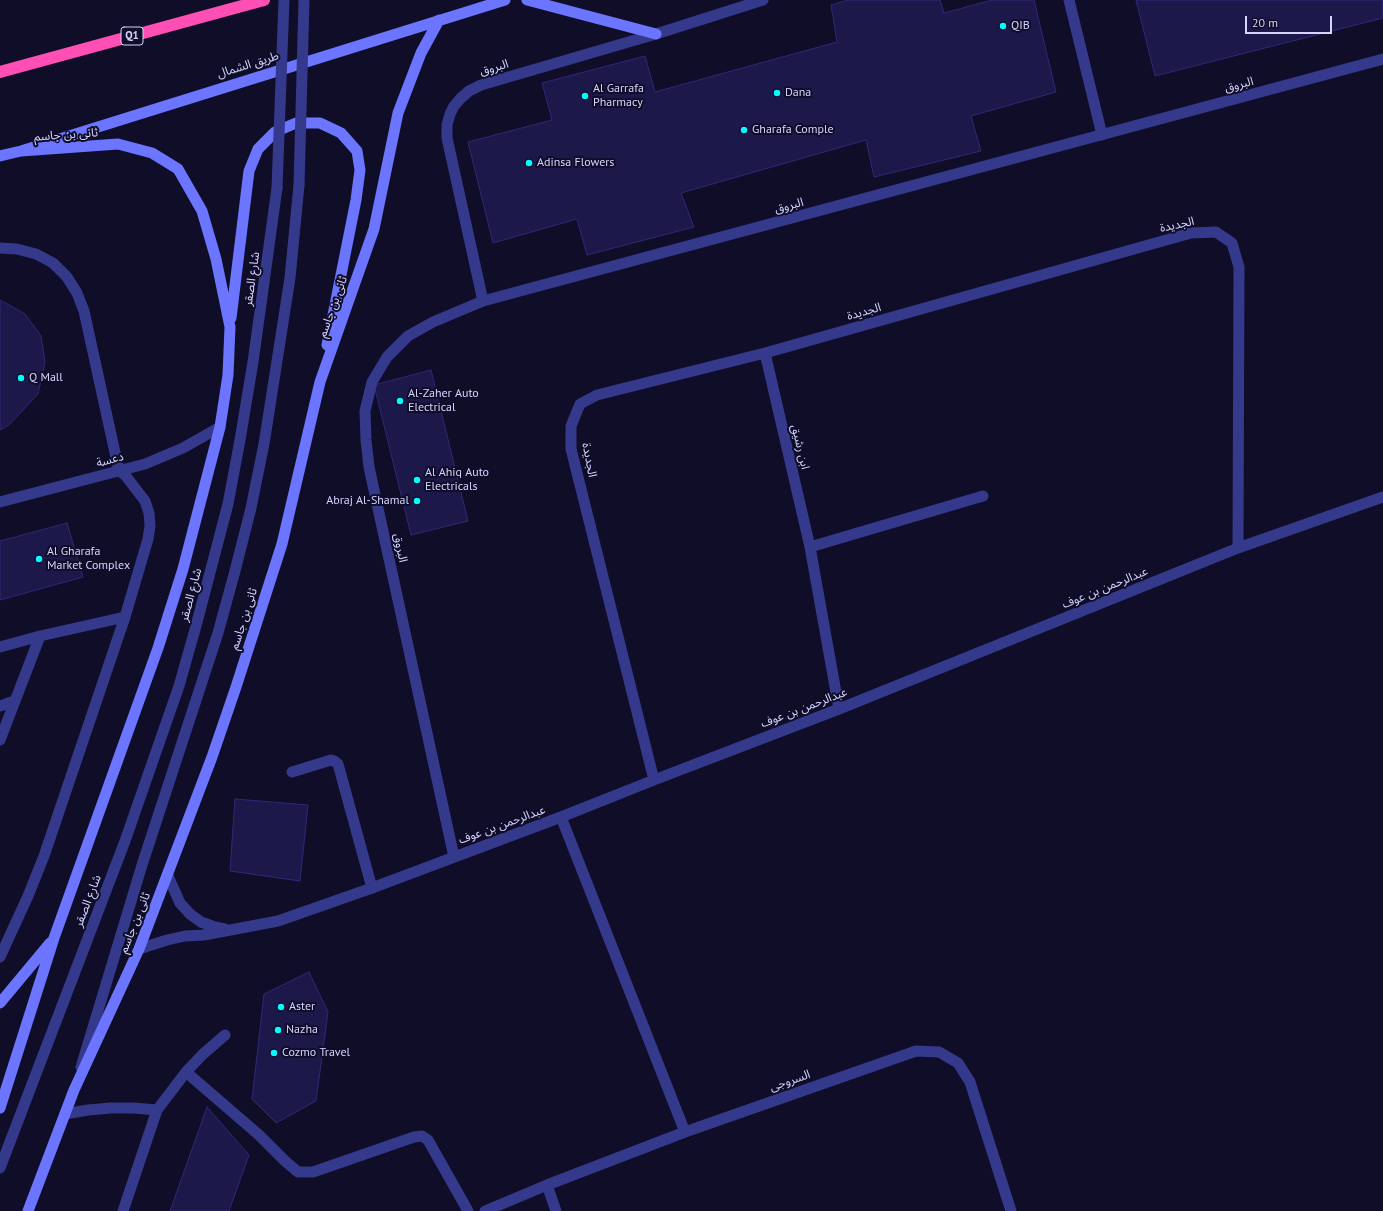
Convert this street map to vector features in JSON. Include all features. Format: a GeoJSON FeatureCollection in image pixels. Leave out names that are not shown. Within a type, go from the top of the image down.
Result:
{"type":"FeatureCollection","features":[{"type":"Feature","properties":{"kind":"highway","name":"Q1"},"geometry":{"type":"LineString","coordinates":[[0,72],[264,0]]}},
{"type":"Feature","properties":{"kind":"main road","name":"طريق الشمال"},"geometry":{"type":"LineString","coordinates":[[0,156],[21,151],[505,0]]}},
{"type":"Feature","properties":{"kind":"main road"},"geometry":{"type":"LineString","coordinates":[[527,0],[656,34]]}},
{"type":"Feature","properties":{"kind":"main road","name":"ثانى بن جاسم"},"geometry":{"type":"LineString","coordinates":[[28,1211],[74,1090],[139,949],[212,757],[282,544],[320,382],[374,229],[398,113],[421,53],[439,20]]}},
{"type":"Feature","properties":{"kind":"main road"},"geometry":{"type":"LineString","coordinates":[[230,327],[250,171],[258,148],[274,132],[296,123],[320,123],[341,133],[357,151],[360,170],[356,200],[320,382]]}},
{"type":"Feature","properties":{"kind":"main road","name":"ثانى بن جاسم"},"geometry":{"type":"LineString","coordinates":[[0,1108],[54,938],[160,640],[183,569],[220,427],[228,375],[230,327],[216,259],[202,211],[178,169],[152,153],[118,144],[21,151]]}},
{"type":"Feature","properties":{"kind":"main road"},"geometry":{"type":"LineString","coordinates":[[0,1003],[54,938]]}},
{"type":"Feature","properties":{"kind":"street","name":"شارع الصقر"},"geometry":{"type":"LineString","coordinates":[[0,1168],[125,841],[179,686],[228,504],[253,362],[277,188],[284,0]]}},
{"type":"Feature","properties":{"kind":"street"},"geometry":{"type":"LineString","coordinates":[[74,1090],[142,865],[236,571],[251,508],[264,444],[290,278],[299,185],[304,0]]}},
{"type":"Feature","properties":{"kind":"street","name":"البروق"},"geometry":{"type":"LineString","coordinates":[[483,301],[447,138],[447,125],[454,106],[469,91],[481,85],[656,34],[763,0]]}},
{"type":"Feature","properties":{"kind":"street"},"geometry":{"type":"LineString","coordinates":[[1069,0],[1102,136]]}},
{"type":"Feature","properties":{"kind":"street","name":"البروق"},"geometry":{"type":"LineString","coordinates":[[454,857],[369,467],[366,440],[365,411],[372,382],[387,357],[408,336],[433,322],[483,301],[1102,136],[1383,59]]}},
{"type":"Feature","properties":{"kind":"street","name":"الجديدة"},"geometry":{"type":"LineString","coordinates":[[654,780],[571,449],[571,426],[580,404],[597,395],[765,353],[1191,233],[1216,232],[1232,243],[1239,266],[1238,548]]}},
{"type":"Feature","properties":{"kind":"street"},"geometry":{"type":"LineString","coordinates":[[0,248],[17,249],[36,254],[53,263],[78,293],[84,311],[119,470],[144,501],[149,513],[150,526],[148,539],[124,617],[44,856],[0,958]]}},
{"type":"Feature","properties":{"kind":"street","name":"ابن رشيق"},"geometry":{"type":"LineString","coordinates":[[765,353],[810,547],[839,709]]}},
{"type":"Feature","properties":{"kind":"street","name":"دعسة"},"geometry":{"type":"LineString","coordinates":[[0,502],[145,464],[196,441],[220,427]]}},
{"type":"Feature","properties":{"kind":"street"},"geometry":{"type":"LineString","coordinates":[[810,547],[983,496]]}},
{"type":"Feature","properties":{"kind":"street","name":"عبدالرحمن بن عوف"},"geometry":{"type":"LineString","coordinates":[[139,949],[166,940],[185,936],[204,935],[278,921],[372,888],[561,817],[839,709],[1238,548],[1383,496]]}},
{"type":"Feature","properties":{"kind":"street"},"geometry":{"type":"LineString","coordinates":[[0,647],[40,636],[124,617]]}},
{"type":"Feature","properties":{"kind":"street"},"geometry":{"type":"LineString","coordinates":[[0,740],[40,636]]}},
{"type":"Feature","properties":{"kind":"street"},"geometry":{"type":"LineString","coordinates":[[0,706],[14,701]]}},
{"type":"Feature","properties":{"kind":"street"},"geometry":{"type":"LineString","coordinates":[[292,772],[330,760],[338,764],[372,888]]}},
{"type":"Feature","properties":{"kind":"street"},"geometry":{"type":"LineString","coordinates":[[561,817],[685,1132]]}},
{"type":"Feature","properties":{"kind":"street","name":"عبدالرحمن بن عوف"},"geometry":{"type":"LineString","coordinates":[[168,876],[180,903],[190,914],[201,922],[214,927],[230,929]]}},
{"type":"Feature","properties":{"kind":"street"},"geometry":{"type":"LineString","coordinates":[[123,1211],[157,1110],[186,1072],[202,1055],[225,1035]]}},
{"type":"Feature","properties":{"kind":"street","name":"السروجى"},"geometry":{"type":"LineString","coordinates":[[485,1211],[547,1185],[685,1132],[916,1051],[938,1052],[958,1063],[970,1082],[1011,1211]]}},
{"type":"Feature","properties":{"kind":"street"},"geometry":{"type":"LineString","coordinates":[[186,1072],[298,1172],[313,1172],[414,1137],[422,1136],[428,1140],[468,1211]]}},
{"type":"Feature","properties":{"kind":"street"},"geometry":{"type":"LineString","coordinates":[[65,1114],[111,1108],[157,1110]]}},
{"type":"Feature","properties":{"kind":"street"},"geometry":{"type":"LineString","coordinates":[[547,1185],[556,1211]]}},
{"type":"Feature","properties":{"kind":"building","name":"Gharafa Comple"},"geometry":{"type":"Polygon","coordinates":[[[848,0],[940,0],[944,13],[992,0],[1034,0],[1056,92],[971,116],[981,151],[874,177],[866,140],[681,193],[694,227],[587,255],[577,219],[493,243],[468,142],[552,120],[542,83],[645,56],[655,92],[837,42],[831,5],[848,0]]]}},
{"type":"Feature","properties":{"kind":"building"},"geometry":{"type":"Polygon","coordinates":[[[1136,0],[1383,0],[1383,18],[1155,76],[1136,0]]]}},
{"type":"Feature","properties":{"kind":"building","name":"Q Mall"},"geometry":{"type":"Polygon","coordinates":[[[0,300],[25,314],[41,336],[45,362],[38,394],[10,424],[0,430],[0,300]]]}},
{"type":"Feature","properties":{"kind":"building"},"geometry":{"type":"Polygon","coordinates":[[[431,370],[468,521],[411,535],[374,385],[431,370]]]}},
{"type":"Feature","properties":{"kind":"building","name":"Al Gharafa Market Complex"},"geometry":{"type":"Polygon","coordinates":[[[67,523],[83,577],[0,600],[0,541],[67,523]]]}},
{"type":"Feature","properties":{"kind":"building"},"geometry":{"type":"Polygon","coordinates":[[[235,799],[308,805],[300,881],[230,871],[235,799]]]}},
{"type":"Feature","properties":{"kind":"building"},"geometry":{"type":"Polygon","coordinates":[[[309,972],[328,1012],[316,1101],[276,1123],[252,1099],[264,994],[309,972]]]}},
{"type":"Feature","properties":{"kind":"building"},"geometry":{"type":"Polygon","coordinates":[[[207,1107],[249,1155],[229,1211],[170,1211],[207,1107]]]}},
{"type":"Feature","properties":{"kind":"place","name":"QIB"},"geometry":{"type":"Point","coordinates":[1003,26]}},
{"type":"Feature","properties":{"kind":"place","name":"Dana"},"geometry":{"type":"Point","coordinates":[777,93]}},
{"type":"Feature","properties":{"kind":"place","name":"Al Garrafa Pharmacy"},"geometry":{"type":"Point","coordinates":[585,96]}},
{"type":"Feature","properties":{"kind":"place","name":"Gharafa Comple"},"geometry":{"type":"Point","coordinates":[744,130]}},
{"type":"Feature","properties":{"kind":"place","name":"Adinsa Flowers"},"geometry":{"type":"Point","coordinates":[529,163]}},
{"type":"Feature","properties":{"kind":"place","name":"Q Mall"},"geometry":{"type":"Point","coordinates":[21,378]}},
{"type":"Feature","properties":{"kind":"place","name":"Al-Zaher Auto Electrical"},"geometry":{"type":"Point","coordinates":[400,401]}},
{"type":"Feature","properties":{"kind":"place","name":"Al Ahiq Auto Electricals"},"geometry":{"type":"Point","coordinates":[417,480]}},
{"type":"Feature","properties":{"kind":"place","name":"Abraj Al-Shamal"},"geometry":{"type":"Point","coordinates":[417,501]}},
{"type":"Feature","properties":{"kind":"place","name":"Al Gharafa Market Complex"},"geometry":{"type":"Point","coordinates":[39,559]}},
{"type":"Feature","properties":{"kind":"place","name":"Aster"},"geometry":{"type":"Point","coordinates":[281,1007]}},
{"type":"Feature","properties":{"kind":"place","name":"Nazha"},"geometry":{"type":"Point","coordinates":[278,1030]}},
{"type":"Feature","properties":{"kind":"place","name":"Cozmo Travel"},"geometry":{"type":"Point","coordinates":[274,1053]}}]}
